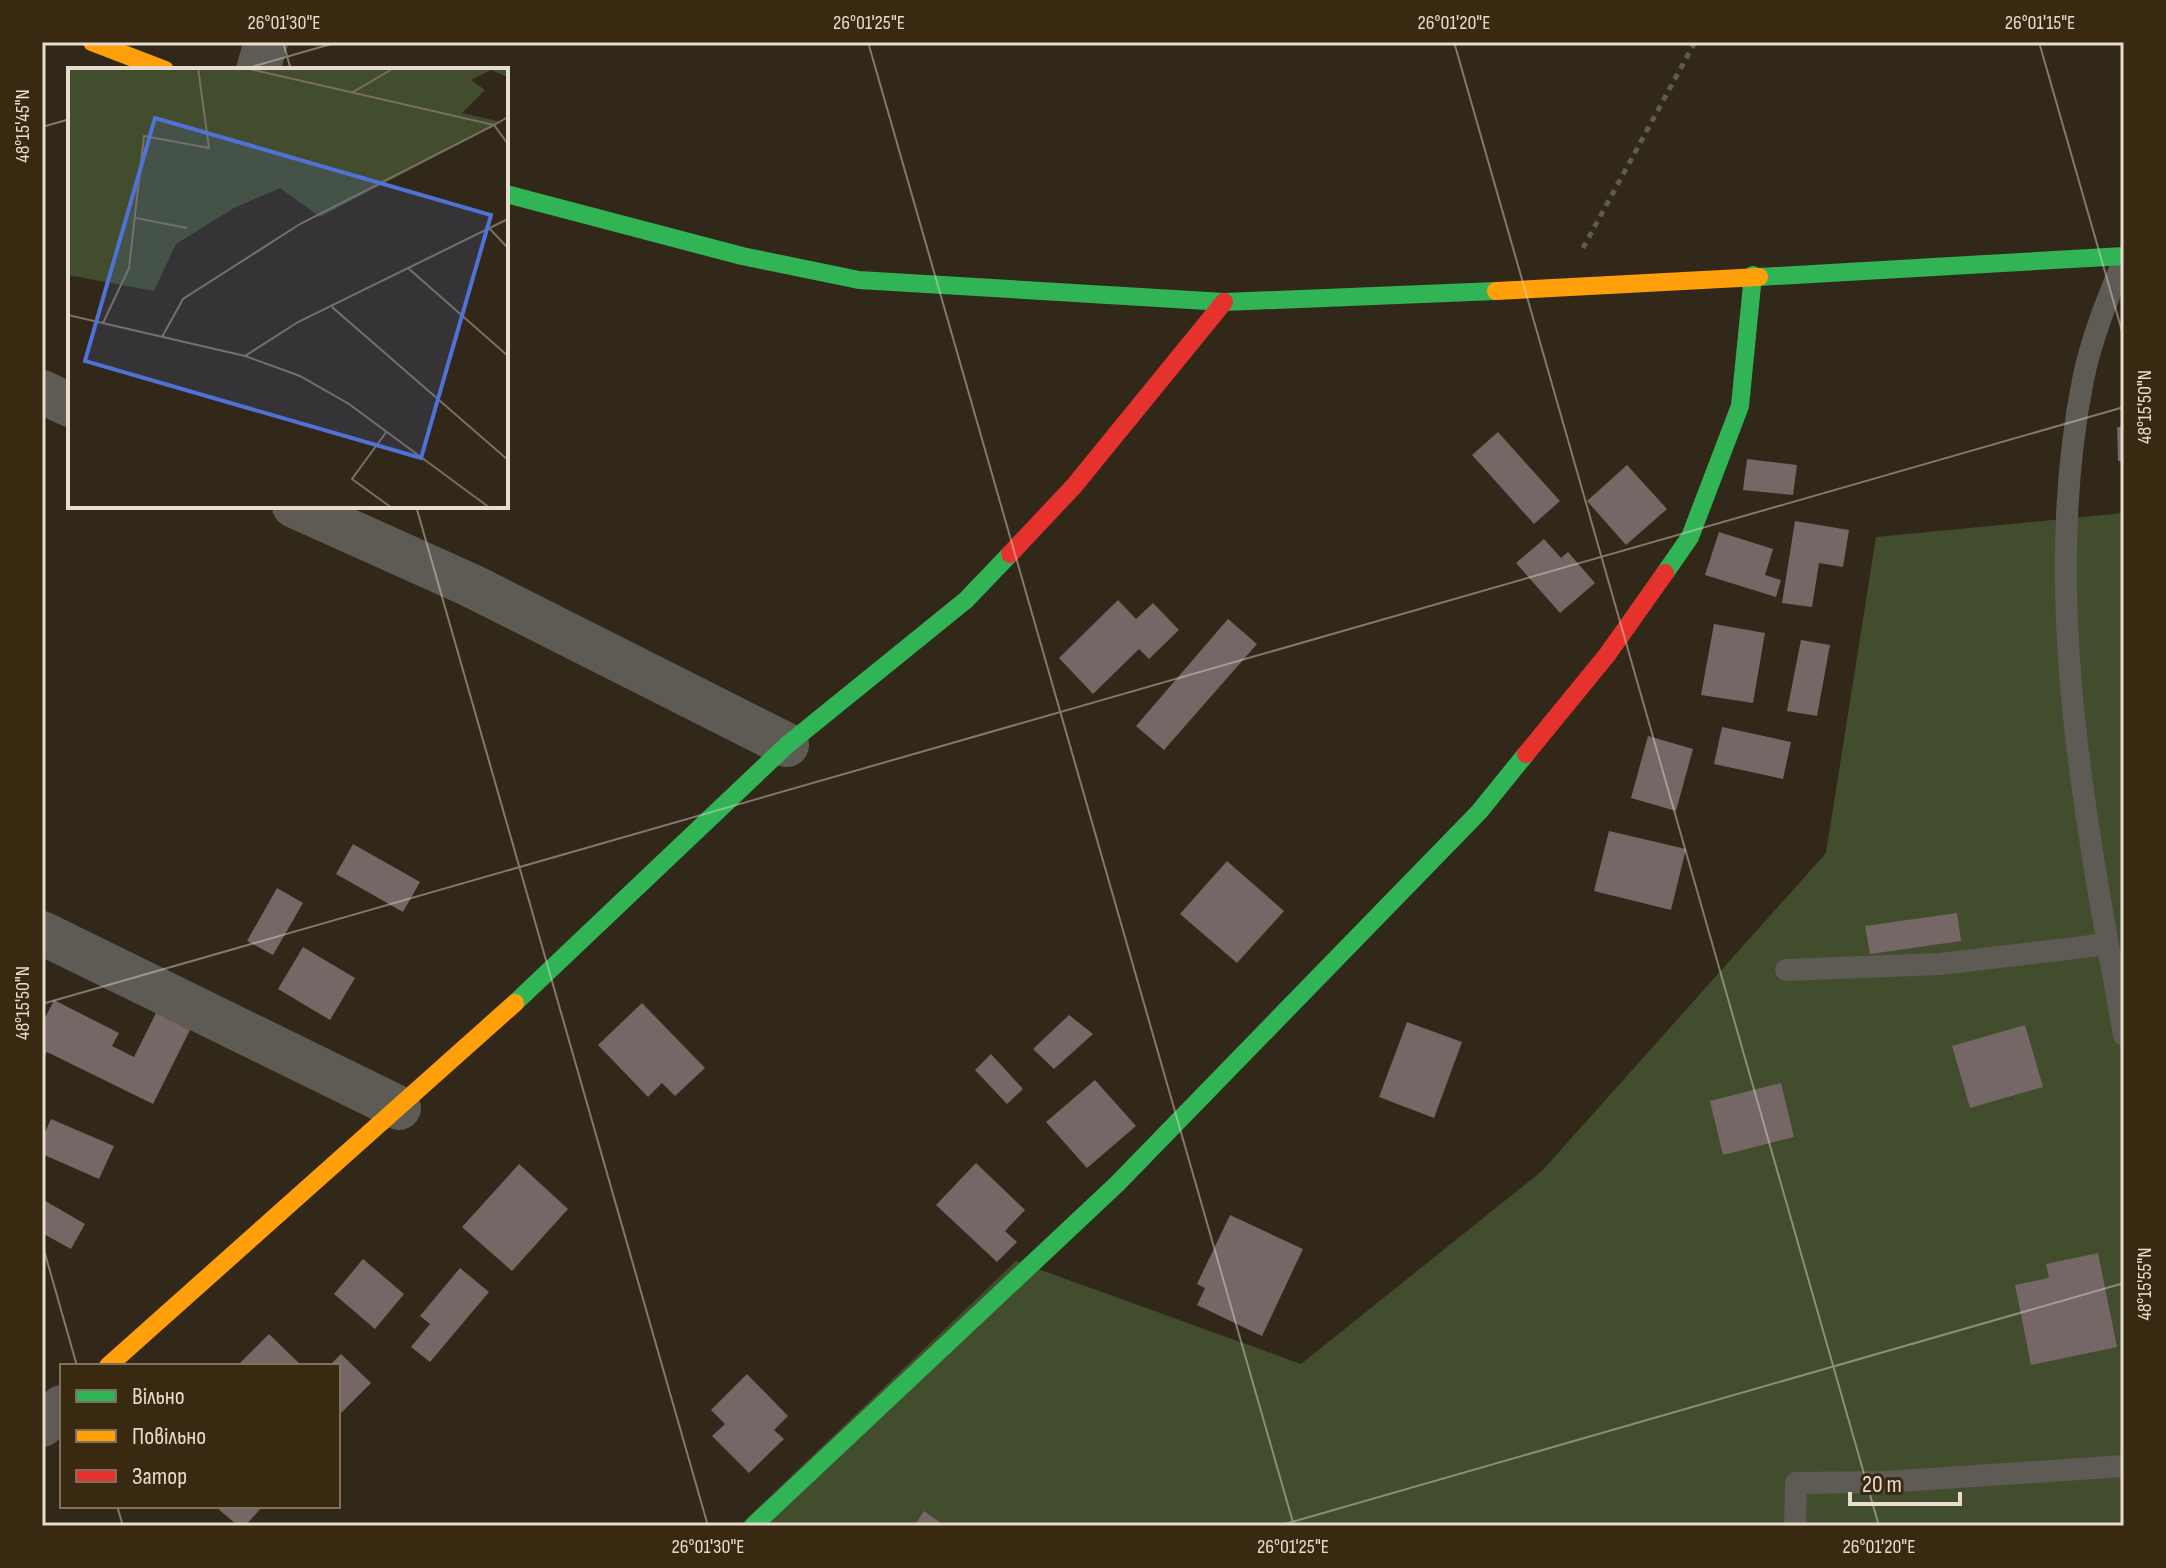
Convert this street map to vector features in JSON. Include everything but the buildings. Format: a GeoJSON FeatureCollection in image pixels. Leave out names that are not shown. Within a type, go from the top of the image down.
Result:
{"type":"FeatureCollection","features":[{"type":"Feature","properties":{"kind":"street"},"geometry":{"type":"LineString","coordinates":[[92,42],[160,68]]}},
{"type":"Feature","properties":{"kind":"street"},"geometry":{"type":"LineString","coordinates":[[259,68],[266,42]]}},
{"type":"Feature","properties":{"kind":"street"},"geometry":{"type":"LineString","coordinates":[[508,195],[742,256],[859,280],[1224,302],[1561,288],[1753,275],[2124,258]]}},
{"type":"Feature","properties":{"kind":"street"},"geometry":{"type":"LineString","coordinates":[[753,1526],[1117,1184],[1479,812],[1607,655],[1690,537],[1707,493],[1740,406],[1753,275]]}},
{"type":"Feature","properties":{"kind":"street"},"geometry":{"type":"LineString","coordinates":[[110,1364],[399,1108],[636,892],[787,745],[966,600],[1074,486],[1224,302]]}},
{"type":"Feature","properties":{"kind":"street"},"geometry":{"type":"LineString","coordinates":[[42,392],[68,404]]}},
{"type":"Feature","properties":{"kind":"street"},"geometry":{"type":"LineString","coordinates":[[298,508],[472,586],[787,745]]}},
{"type":"Feature","properties":{"kind":"street"},"geometry":{"type":"LineString","coordinates":[[42,933],[399,1108]]}},
{"type":"Feature","properties":{"kind":"street"},"geometry":{"type":"LineString","coordinates":[[42,1425],[60,1409]]}},
{"type":"Feature","properties":{"kind":"lane"},"geometry":{"type":"LineString","coordinates":[[2124,258],[2083,378],[2064,536],[2067,633],[2108,944],[2124,1035]]}},
{"type":"Feature","properties":{"kind":"lane"},"geometry":{"type":"LineString","coordinates":[[1786,970],[1940,964],[2108,944]]}},
{"type":"Feature","properties":{"kind":"lane"},"geometry":{"type":"LineString","coordinates":[[1795,1526],[1796,1483],[1885,1482],[2124,1466]]}},
{"type":"Feature","properties":{"kind":"path"},"geometry":{"type":"LineString","coordinates":[[1561,288],[1695,42]]}},
{"type":"Feature","properties":{"kind":"green space"},"geometry":{"type":"Polygon","coordinates":[[[2124,513],[2124,1526],[739,1526],[1016,1261],[1301,1364],[1542,1171],[1826,853],[1876,537],[2124,513]]]}},
{"type":"Feature","properties":{"kind":"traffic: fast"},"geometry":{"type":"LineString","coordinates":[[508,195],[742,256],[859,280],[1224,302],[1496,291]]}},
{"type":"Feature","properties":{"kind":"traffic: fast"},"geometry":{"type":"LineString","coordinates":[[1759,277],[2124,256]]}},
{"type":"Feature","properties":{"kind":"traffic: fast"},"geometry":{"type":"LineString","coordinates":[[1665,573],[1690,537],[1740,406],[1753,275]]}},
{"type":"Feature","properties":{"kind":"traffic: fast"},"geometry":{"type":"LineString","coordinates":[[515,1003],[787,745],[966,600],[1010,554]]}},
{"type":"Feature","properties":{"kind":"traffic: fast"},"geometry":{"type":"LineString","coordinates":[[753,1526],[1117,1184],[1479,812],[1526,754]]}},
{"type":"Feature","properties":{"kind":"traffic: slow"},"geometry":{"type":"LineString","coordinates":[[92,42],[160,68]]}},
{"type":"Feature","properties":{"kind":"traffic: slow"},"geometry":{"type":"LineString","coordinates":[[1496,291],[1759,277]]}},
{"type":"Feature","properties":{"kind":"traffic: slow"},"geometry":{"type":"LineString","coordinates":[[110,1364],[515,1003]]}},
{"type":"Feature","properties":{"kind":"traffic: jam"},"geometry":{"type":"LineString","coordinates":[[1010,554],[1074,486],[1224,302]]}},
{"type":"Feature","properties":{"kind":"traffic: jam"},"geometry":{"type":"LineString","coordinates":[[1526,754],[1607,655],[1665,573]]}}]}
